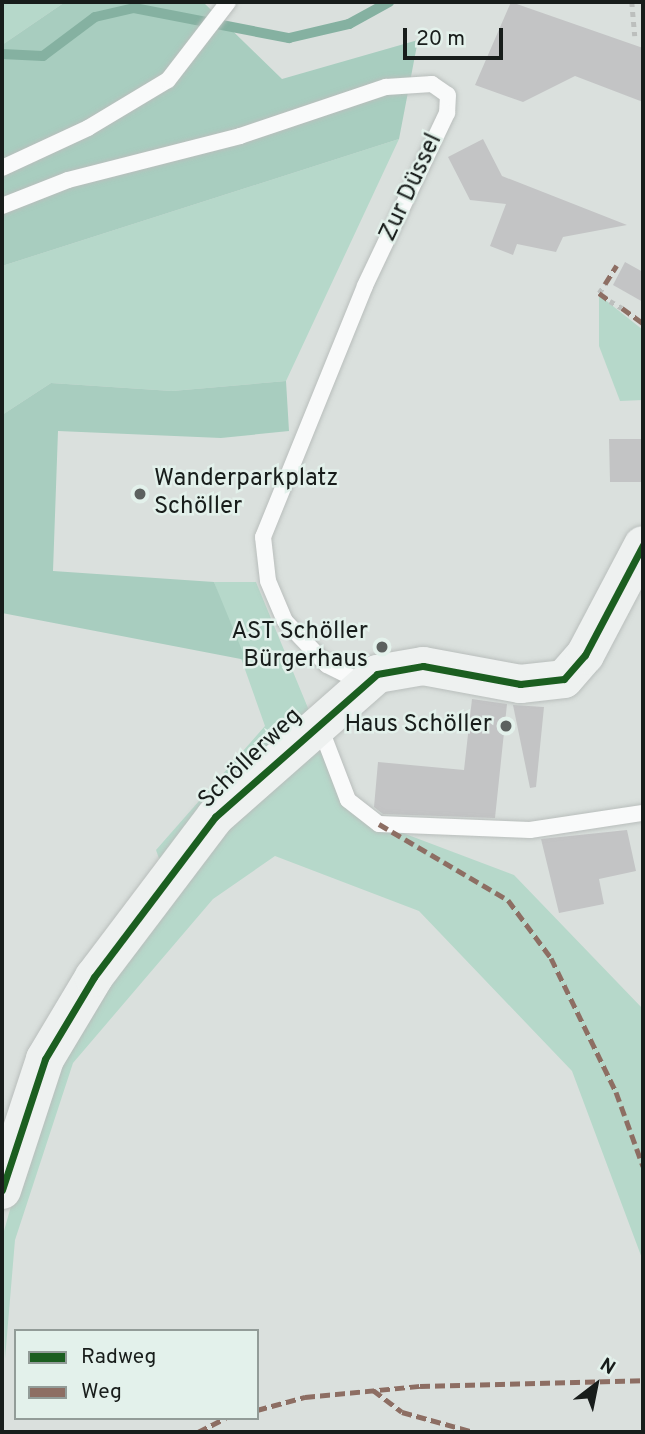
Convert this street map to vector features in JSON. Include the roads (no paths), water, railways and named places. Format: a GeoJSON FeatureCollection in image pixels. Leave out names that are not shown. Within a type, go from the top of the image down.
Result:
{"type":"FeatureCollection","features":[{"type":"Feature","properties":{"kind":"street","name":"Schöllerweg"},"geometry":{"type":"LineString","coordinates":[[2,1190],[45,1059],[94,976],[215,817],[363,683],[409,666],[534,686],[564,679],[585,655],[643,545]]}},
{"type":"Feature","properties":{"kind":"lane"},"geometry":{"type":"LineString","coordinates":[[2,168],[88,128],[168,79],[208,33],[224,9]]}},
{"type":"Feature","properties":{"kind":"lane","name":"Zur Düssel"},"geometry":{"type":"LineString","coordinates":[[2,206],[68,180],[240,136],[386,87],[432,84],[448,95],[447,113],[365,286],[263,537],[268,581],[285,621],[327,665],[363,683]]}},
{"type":"Feature","properties":{"kind":"lane"},"geometry":{"type":"LineString","coordinates":[[318,722],[348,800],[379,824],[530,830],[643,813]]}},
{"type":"Feature","properties":{"kind":"waterway"},"geometry":{"type":"LineString","coordinates":[[2,54],[43,56],[95,17],[134,8],[289,38],[349,24],[389,2]]}},
{"type":"Feature","properties":{"kind":"place","name":"Wanderparkplatz Schöller"},"geometry":{"type":"Point","coordinates":[140,494]}},
{"type":"Feature","properties":{"kind":"place","name":"AST Schöller Bürgerhaus"},"geometry":{"type":"Point","coordinates":[382,647]}},
{"type":"Feature","properties":{"kind":"place","name":"Haus Schöller"},"geometry":{"type":"Point","coordinates":[506,726]}}]}
